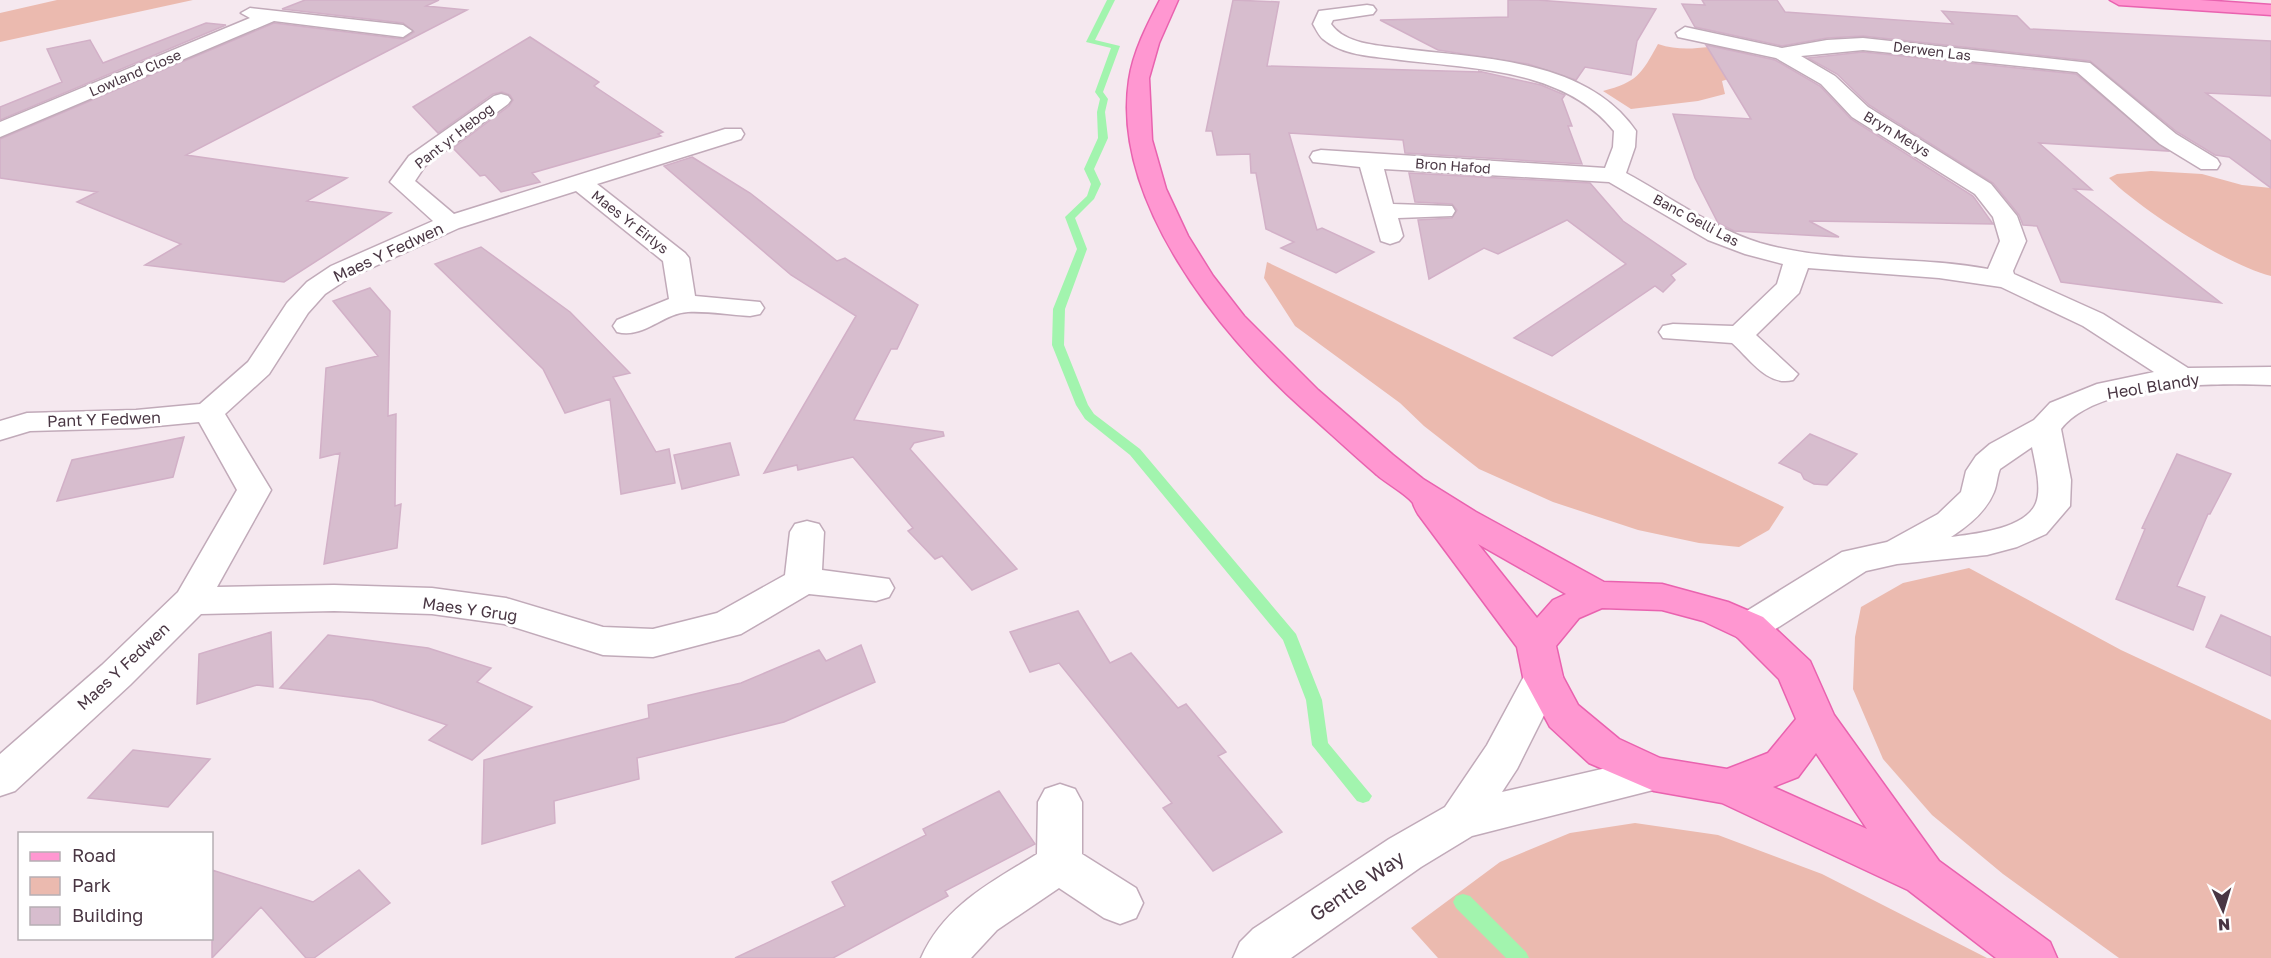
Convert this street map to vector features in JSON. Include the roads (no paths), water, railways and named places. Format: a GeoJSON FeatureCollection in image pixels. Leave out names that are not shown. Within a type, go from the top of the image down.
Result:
{"type":"FeatureCollection","features":[{"type":"Feature","properties":{"kind":"main road"},"geometry":{"type":"LineString","coordinates":[[1151,0],[1155,26]]}},
{"type":"Feature","properties":{"kind":"main road"},"geometry":{"type":"LineString","coordinates":[[1169,0],[1155,26],[1138,87],[1140,136],[1153,188],[1175,238],[1211,292],[1301,393],[1420,493],[1597,595]]}},
{"type":"Feature","properties":{"kind":"main road"},"geometry":{"type":"LineString","coordinates":[[2119,0],[2271,10]]}},
{"type":"Feature","properties":{"kind":"main road"},"geometry":{"type":"LineString","coordinates":[[1420,493],[1539,661],[1564,716],[1604,751],[1654,774],[1729,787],[1923,876],[2033,958]]}},
{"type":"Feature","properties":{"kind":"main road"},"geometry":{"type":"LineString","coordinates":[[1539,661],[1566,609],[1597,595],[1662,597],[1715,611],[1750,627],[1796,671],[1817,722],[1923,876]]}},
{"type":"Feature","properties":{"kind":"main road"},"geometry":{"type":"LineString","coordinates":[[1729,787],[1783,765],[1817,722]]}},
{"type":"Feature","properties":{"kind":"street"},"geometry":{"type":"LineString","coordinates":[[1367,10],[1318,12],[1329,35],[1356,48],[1512,69],[1550,78],[1585,94],[1609,111],[1625,131],[1624,147],[1614,175]]}},
{"type":"Feature","properties":{"kind":"street","name":"Lowland Close"},"geometry":{"type":"LineString","coordinates":[[244,13],[404,31]]}},
{"type":"Feature","properties":{"kind":"street","name":"Lowland Close"},"geometry":{"type":"LineString","coordinates":[[0,130],[271,16]]}},
{"type":"Feature","properties":{"kind":"street","name":"Bryn Melys"},"geometry":{"type":"LineString","coordinates":[[1685,33],[1740,43],[1782,54],[1828,80],[1860,112],[1983,189],[1998,205],[2013,241],[2000,270],[2003,279]]}},
{"type":"Feature","properties":{"kind":"street","name":"Derwen Las"},"geometry":{"type":"LineString","coordinates":[[1782,54],[1827,46],[1863,44],[2083,68]]}},
{"type":"Feature","properties":{"kind":"street"},"geometry":{"type":"LineString","coordinates":[[2103,57],[2083,68],[2168,138],[2209,164]]}},
{"type":"Feature","properties":{"kind":"street","name":"Pant yr Hebog"},"geometry":{"type":"LineString","coordinates":[[450,223],[402,182],[417,161],[477,115],[501,100]]}},
{"type":"Feature","properties":{"kind":"street"},"geometry":{"type":"LineString","coordinates":[[449,111],[477,115]]}},
{"type":"Feature","properties":{"kind":"street","name":"Maes Y Fedwen"},"geometry":{"type":"LineString","coordinates":[[0,779],[116,675],[191,601],[254,490],[209,412],[260,368],[297,309],[316,288],[349,268],[450,223],[733,134]]}},
{"type":"Feature","properties":{"kind":"street","name":"Bron Hafod"},"geometry":{"type":"LineString","coordinates":[[1321,157],[1614,175]]}},
{"type":"Feature","properties":{"kind":"street"},"geometry":{"type":"LineString","coordinates":[[1371,160],[1386,212],[1390,236]]}},
{"type":"Feature","properties":{"kind":"street","name":"Banc Gelli Las"},"geometry":{"type":"LineString","coordinates":[[1614,175],[1719,235],[1752,249],[1797,259],[1913,266],[2003,279],[2058,301],[2093,319],[2183,378]]}},
{"type":"Feature","properties":{"kind":"street","name":"Maes Yr Eirlys"},"geometry":{"type":"LineString","coordinates":[[580,183],[676,258],[683,303]]}},
{"type":"Feature","properties":{"kind":"street"},"geometry":{"type":"LineString","coordinates":[[1386,212],[1443,211]]}},
{"type":"Feature","properties":{"kind":"street"},"geometry":{"type":"LineString","coordinates":[[1740,335],[1790,287],[1797,259]]}},
{"type":"Feature","properties":{"kind":"street"},"geometry":{"type":"LineString","coordinates":[[627,326],[683,303],[750,308]]}},
{"type":"Feature","properties":{"kind":"street"},"geometry":{"type":"LineString","coordinates":[[1674,332],[1740,335],[1783,374]]}},
{"type":"Feature","properties":{"kind":"street","name":"Heol Blandy"},"geometry":{"type":"LineString","coordinates":[[1897,552],[1953,519],[1976,496],[1985,465],[2009,444],[2045,427],[2059,411],[2090,397],[2133,386],[2183,378],[2271,376]]}},
{"type":"Feature","properties":{"kind":"street","name":"Pant Y Fedwen"},"geometry":{"type":"LineString","coordinates":[[0,431],[27,422],[136,419],[209,412]]}},
{"type":"Feature","properties":{"kind":"street","name":"Heol Blandy"},"geometry":{"type":"LineString","coordinates":[[1750,627],[1855,561],[1897,552],[1948,550],[2008,538],[2034,526],[2053,506],[2054,480],[2045,427]]}},
{"type":"Feature","properties":{"kind":"street"},"geometry":{"type":"LineString","coordinates":[[807,532],[803,581],[876,588]]}},
{"type":"Feature","properties":{"kind":"street","name":"Maes Y Grug"},"geometry":{"type":"LineString","coordinates":[[191,601],[334,598],[432,601],[506,611],[603,641],[653,643],[728,624],[803,581]]}},
{"type":"Feature","properties":{"kind":"street","name":"Gentle Way"},"geometry":{"type":"LineString","coordinates":[[1461,820],[1502,757],[1539,661]]}},
{"type":"Feature","properties":{"kind":"street","name":"Gentle Way"},"geometry":{"type":"LineString","coordinates":[[1257,958],[1270,945],[1396,859],[1461,820],[1654,774]]}},
{"type":"Feature","properties":{"kind":"street"},"geometry":{"type":"LineString","coordinates":[[1059,864],[1060,802]]}},
{"type":"Feature","properties":{"kind":"street"},"geometry":{"type":"LineString","coordinates":[[1059,864],[1120,903]]}},
{"type":"Feature","properties":{"kind":"street"},"geometry":{"type":"LineString","coordinates":[[945,958],[951,947],[986,912],[1059,864]]}},
{"type":"Feature","properties":{"kind":"waterway"},"geometry":{"type":"LineString","coordinates":[[1111,0],[1090,42],[1116,46],[1099,92],[1104,99],[1101,112],[1103,138],[1089,169],[1096,184],[1091,197],[1070,217],[1082,249],[1059,309],[1058,345],[1082,405],[1089,416],[1135,452],[1290,638],[1314,700],[1320,745],[1363,796]]}},
{"type":"Feature","properties":{"kind":"waterway"},"geometry":{"type":"LineString","coordinates":[[1463,902],[1519,958]]}}]}
